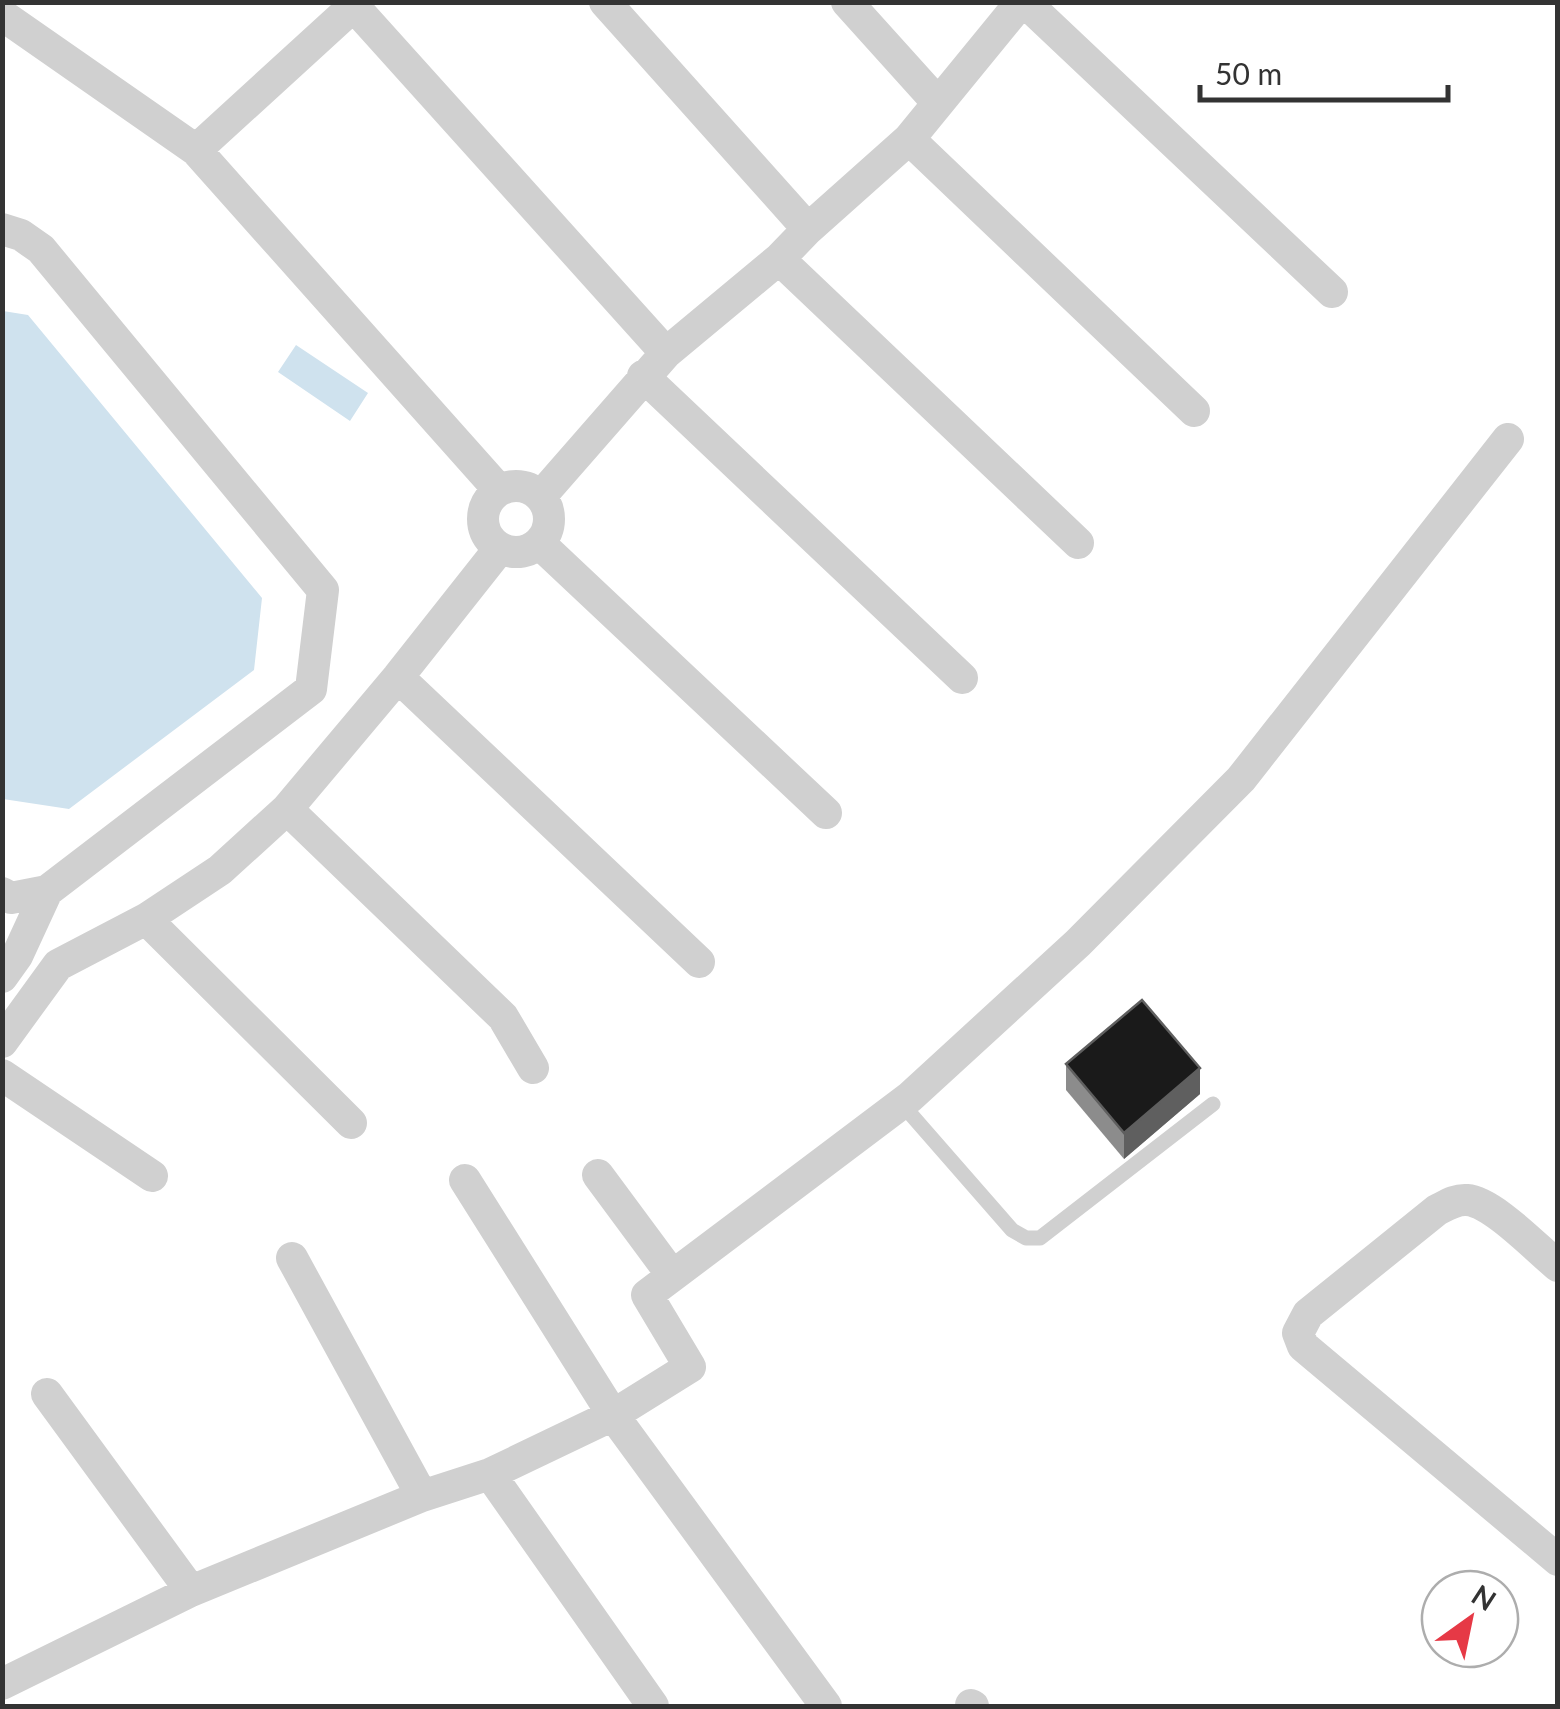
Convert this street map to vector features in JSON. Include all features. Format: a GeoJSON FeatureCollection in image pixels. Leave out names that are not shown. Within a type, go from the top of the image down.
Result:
{"type":"FeatureCollection","features":[{"type":"Feature","properties":{"kind":"street"},"geometry":{"type":"LineString","coordinates":[[605,2],[808,229]]}},
{"type":"Feature","properties":{"kind":"street"},"geometry":{"type":"LineString","coordinates":[[847,2],[938,103]]}},
{"type":"Feature","properties":{"kind":"street"},"geometry":{"type":"LineString","coordinates":[[541,496],[654,365],[909,139],[1023,2],[1332,292]]}},
{"type":"Feature","properties":{"kind":"street"},"geometry":{"type":"LineString","coordinates":[[196,150],[354,4],[654,365],[962,678]]}},
{"type":"Feature","properties":{"kind":"street"},"geometry":{"type":"LineString","coordinates":[[2,16],[196,150],[499,490]]}},
{"type":"Feature","properties":{"kind":"street"},"geometry":{"type":"LineString","coordinates":[[909,139],[1194,410]]}},
{"type":"Feature","properties":{"kind":"street"},"geometry":{"type":"LineString","coordinates":[[2,229],[21,235],[41,250],[323,590],[311,689],[48,891],[11,898],[2,893]]}},
{"type":"Feature","properties":{"kind":"street"},"geometry":{"type":"LineString","coordinates":[[778,259],[1078,544]]}},
{"type":"Feature","properties":{"kind":"street"},"geometry":{"type":"LineString","coordinates":[[2,1684],[191,1591],[422,1496],[490,1474],[613,1415],[690,1367],[647,1294],[901,1103],[1078,942],[1241,779],[1508,439]]}},
{"type":"Feature","properties":{"kind":"street"},"geometry":{"type":"LineString","coordinates":[[522,486],[541,496],[547,505],[549,525],[539,543],[520,552],[500,548],[485,530],[485,508],[499,490],[522,486]]}},
{"type":"Feature","properties":{"kind":"street"},"geometry":{"type":"LineString","coordinates":[[539,543],[826,813]]}},
{"type":"Feature","properties":{"kind":"street"},"geometry":{"type":"LineString","coordinates":[[2,1042],[58,965],[146,918],[220,870],[286,809],[500,548]]}},
{"type":"Feature","properties":{"kind":"street"},"geometry":{"type":"LineString","coordinates":[[398,677],[699,962]]}},
{"type":"Feature","properties":{"kind":"street"},"geometry":{"type":"LineString","coordinates":[[286,809],[502,1016],[533,1068]]}},
{"type":"Feature","properties":{"kind":"street"},"geometry":{"type":"LineString","coordinates":[[2,977],[18,956],[48,891]]}},
{"type":"Feature","properties":{"kind":"street"},"geometry":{"type":"LineString","coordinates":[[146,918],[351,1123]]}},
{"type":"Feature","properties":{"kind":"street"},"geometry":{"type":"LineString","coordinates":[[2,1074],[152,1176]]}},
{"type":"Feature","properties":{"kind":"street"},"geometry":{"type":"LineString","coordinates":[[598,1175],[672,1275]]}},
{"type":"Feature","properties":{"kind":"street"},"geometry":{"type":"LineString","coordinates":[[465,1180],[613,1415],[826,1706]]}},
{"type":"Feature","properties":{"kind":"street"},"geometry":{"type":"LineString","coordinates":[[1558,1266],[1490,1208],[1472,1200],[1458,1200],[1437,1210],[1308,1314],[1298,1333],[1302,1346],[1558,1560]]}},
{"type":"Feature","properties":{"kind":"street"},"geometry":{"type":"LineString","coordinates":[[292,1258],[422,1496]]}},
{"type":"Feature","properties":{"kind":"street"},"geometry":{"type":"LineString","coordinates":[[46,1394],[191,1591]]}},
{"type":"Feature","properties":{"kind":"street"},"geometry":{"type":"LineString","coordinates":[[490,1474],[653,1706]]}},
{"type":"Feature","properties":{"kind":"lane"},"geometry":{"type":"LineString","coordinates":[[901,1103],[1012,1230],[1026,1238],[1040,1238],[1213,1104]]}},
{"type":"Feature","properties":{"kind":"water"},"geometry":{"type":"Polygon","coordinates":[[[3,311],[28,315],[262,598],[254,670],[69,809],[3,799],[3,311]]]}},
{"type":"Feature","properties":{"kind":"water"},"geometry":{"type":"Polygon","coordinates":[[[296,345],[368,393],[350,421],[278,372],[296,345]]]}},
{"type":"Feature","properties":{"kind":"building"},"geometry":{"type":"Polygon","coordinates":[[[1142,1000],[1200,1068],[1124,1133],[1066,1064],[1142,1000]]]}}]}
